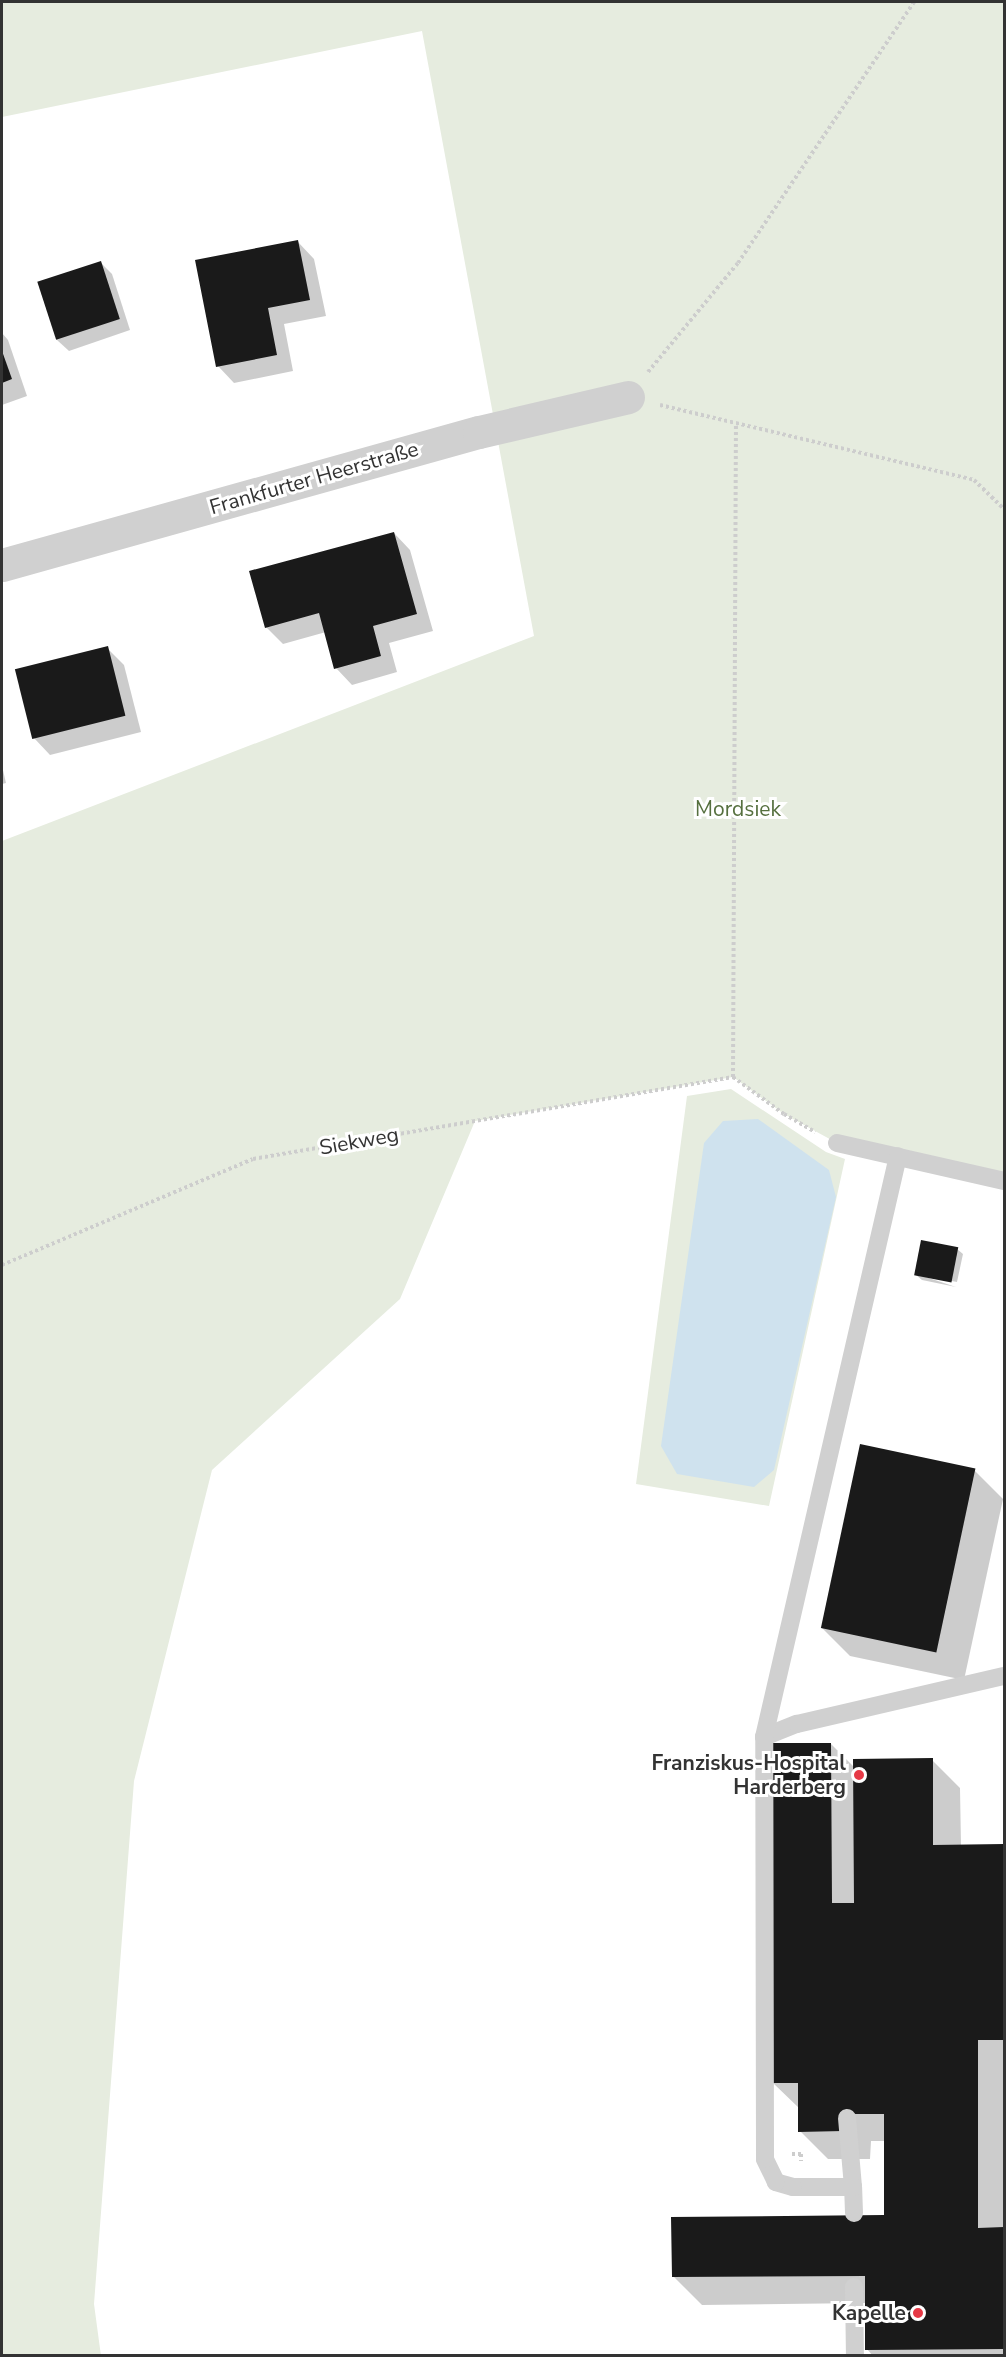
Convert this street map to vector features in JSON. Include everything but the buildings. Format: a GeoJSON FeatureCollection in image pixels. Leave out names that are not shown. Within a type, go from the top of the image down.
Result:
{"type":"FeatureCollection","features":[{"type":"Feature","properties":{"kind":"street","name":"Frankfurter Heerstraße"},"geometry":{"type":"LineString","coordinates":[[2,565],[479,432],[628,397]]}},
{"type":"Feature","properties":{"kind":"lane"},"geometry":{"type":"LineString","coordinates":[[837,1143],[1005,1181]]}},
{"type":"Feature","properties":{"kind":"lane"},"geometry":{"type":"LineString","coordinates":[[853,2187],[794,2187],[776,2182],[765,2159],[764,1737],[898,1156]]}},
{"type":"Feature","properties":{"kind":"lane"},"geometry":{"type":"LineString","coordinates":[[764,1737],[797,1724],[1005,1676]]}},
{"type":"Feature","properties":{"kind":"lane"},"geometry":{"type":"LineString","coordinates":[[847,2118],[854,2213]]}},
{"type":"Feature","properties":{"kind":"lane"},"geometry":{"type":"LineString","coordinates":[[854,2287],[855,2355]]}},
{"type":"Feature","properties":{"kind":"path"},"geometry":{"type":"LineString","coordinates":[[914,2],[738,263],[628,397],[974,480],[1005,509]]}},
{"type":"Feature","properties":{"kind":"path"},"geometry":{"type":"LineString","coordinates":[[736,423],[733,1077],[784,1114],[837,1143]]}},
{"type":"Feature","properties":{"kind":"path","name":"Siekweg"},"geometry":{"type":"LineString","coordinates":[[2,1265],[253,1159],[733,1077]]}},
{"type":"Feature","properties":{"kind":"green space","name":"Mordsiek"},"geometry":{"type":"Polygon","coordinates":[[[2,2],[1004,2],[1004,1181],[837,1143],[784,1114],[733,1077],[475,1121],[400,1299],[212,1470],[134,1781],[94,2304],[101,2356],[2,2355],[2,841],[534,636],[422,31],[2,117],[2,2]]]}},
{"type":"Feature","properties":{"kind":"green space"},"geometry":{"type":"Polygon","coordinates":[[[731,1089],[826,1152],[845,1159],[769,1506],[636,1484],[687,1096],[731,1089]]]}},
{"type":"Feature","properties":{"kind":"water"},"geometry":{"type":"Polygon","coordinates":[[[758,1119],[829,1170],[836,1197],[774,1470],[754,1487],[677,1474],[661,1446],[704,1143],[723,1121],[758,1119]]]}},
{"type":"Feature","properties":{"kind":"place","name":"Franziskus-Hospital Harderberg"},"geometry":{"type":"Point","coordinates":[859,1775]}},
{"type":"Feature","properties":{"kind":"place","name":"Kapelle"},"geometry":{"type":"Point","coordinates":[918,2313]}}]}
